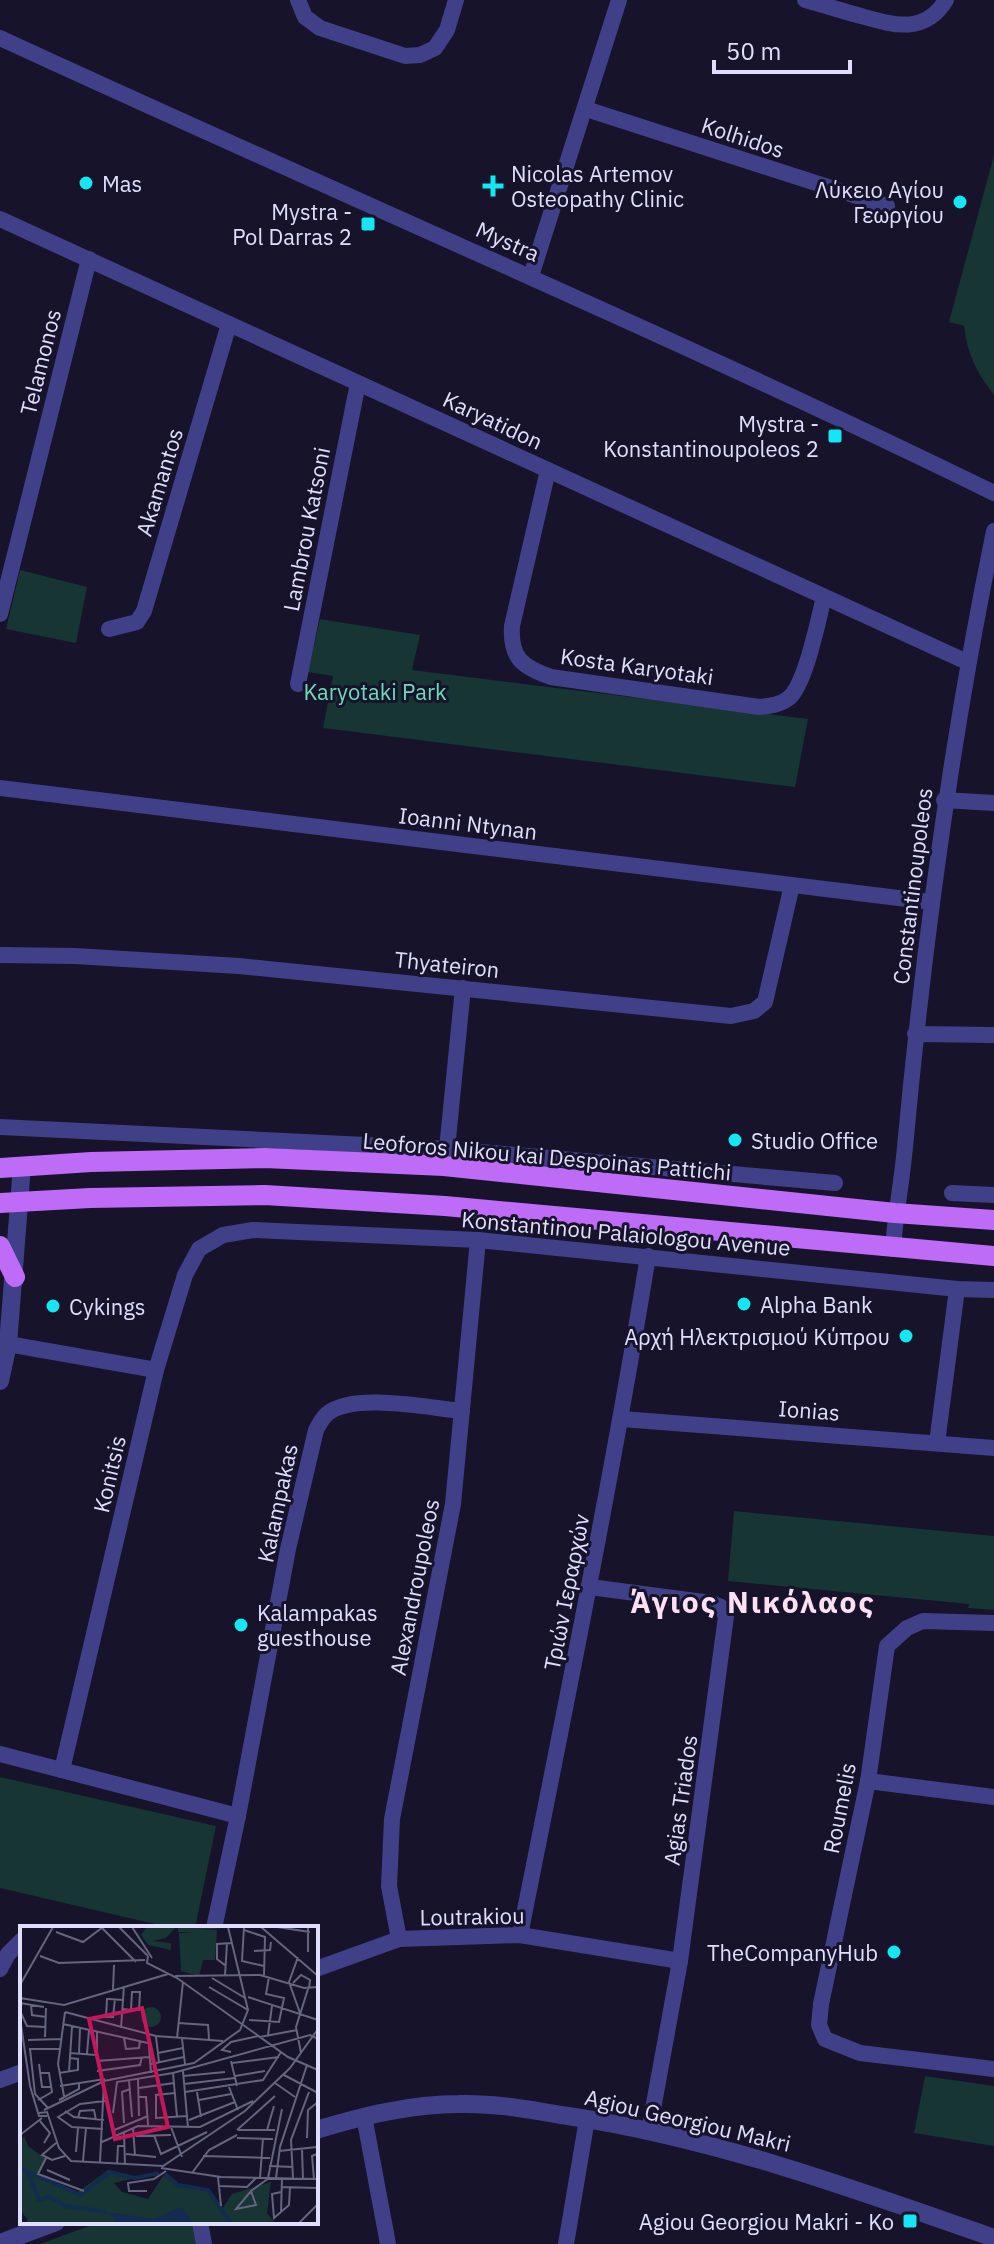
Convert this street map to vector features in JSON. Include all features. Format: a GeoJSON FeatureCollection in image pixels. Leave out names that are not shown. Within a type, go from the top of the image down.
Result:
{"type":"FeatureCollection","features":[{"type":"Feature","properties":{"kind":"main road","name":"Leoforos Nikou kai Despoinas Pattichi"},"geometry":{"type":"LineString","coordinates":[[0,1168],[265,1158],[444,1166],[895,1213],[994,1220]]}},
{"type":"Feature","properties":{"kind":"main road"},"geometry":{"type":"LineString","coordinates":[[0,1203],[265,1195],[445,1206],[994,1256]]}},
{"type":"Feature","properties":{"kind":"main road"},"geometry":{"type":"LineString","coordinates":[[0,1246],[15,1277]]}},
{"type":"Feature","properties":{"kind":"street"},"geometry":{"type":"LineString","coordinates":[[298,0],[305,17],[320,28],[405,56],[420,55],[435,48],[447,30],[456,0]]}},
{"type":"Feature","properties":{"kind":"street"},"geometry":{"type":"LineString","coordinates":[[531,276],[619,0]]}},
{"type":"Feature","properties":{"kind":"street"},"geometry":{"type":"LineString","coordinates":[[805,0],[897,26],[914,25],[930,18],[946,0]]}},
{"type":"Feature","properties":{"kind":"street","name":"Mystra"},"geometry":{"type":"LineString","coordinates":[[0,38],[813,405],[994,493]]}},
{"type":"Feature","properties":{"kind":"street","name":"Kolhidos"},"geometry":{"type":"LineString","coordinates":[[586,109],[887,206]]}},
{"type":"Feature","properties":{"kind":"street","name":"Karyatidon"},"geometry":{"type":"LineString","coordinates":[[0,219],[967,662]]}},
{"type":"Feature","properties":{"kind":"street","name":"Telamonos"},"geometry":{"type":"LineString","coordinates":[[0,614],[89,259]]}},
{"type":"Feature","properties":{"kind":"street","name":"Akamantos"},"geometry":{"type":"LineString","coordinates":[[109,629],[124,628],[137,622],[144,611],[229,324]]}},
{"type":"Feature","properties":{"kind":"street","name":"Lambrou Katsoni"},"geometry":{"type":"LineString","coordinates":[[298,684],[358,383]]}},
{"type":"Feature","properties":{"kind":"street","name":"Kosta Karyotaki"},"geometry":{"type":"LineString","coordinates":[[548,470],[512,626],[511,645],[520,660],[535,671],[551,677],[759,707],[775,706],[789,698],[799,685],[824,597]]}},
{"type":"Feature","properties":{"kind":"street","name":"Constantinoupoleos"},"geometry":{"type":"LineString","coordinates":[[893,1249],[915,1034],[944,800],[967,662],[994,531]]}},
{"type":"Feature","properties":{"kind":"street","name":"Ioanni Ntynan"},"geometry":{"type":"LineString","coordinates":[[0,788],[931,902]]}},
{"type":"Feature","properties":{"kind":"street"},"geometry":{"type":"LineString","coordinates":[[944,800],[994,803]]}},
{"type":"Feature","properties":{"kind":"street","name":"Thyateiron"},"geometry":{"type":"LineString","coordinates":[[0,955],[75,956],[239,966],[731,1016],[754,1011],[765,1002],[792,885]]}},
{"type":"Feature","properties":{"kind":"street"},"geometry":{"type":"LineString","coordinates":[[447,1149],[463,988]]}},
{"type":"Feature","properties":{"kind":"street"},"geometry":{"type":"LineString","coordinates":[[915,1034],[994,1035]]}},
{"type":"Feature","properties":{"kind":"street"},"geometry":{"type":"LineString","coordinates":[[0,1127],[447,1149],[835,1183]]}},
{"type":"Feature","properties":{"kind":"street"},"geometry":{"type":"LineString","coordinates":[[0,1381],[8,1344],[15,1277],[22,1166]]}},
{"type":"Feature","properties":{"kind":"street"},"geometry":{"type":"LineString","coordinates":[[952,1193],[994,1195]]}},
{"type":"Feature","properties":{"kind":"street","name":"Konstantinou Palaiologou Avenue"},"geometry":{"type":"LineString","coordinates":[[253,1230],[478,1240],[957,1289],[994,1290]]}},
{"type":"Feature","properties":{"kind":"street","name":"Konitsis"},"geometry":{"type":"LineString","coordinates":[[62,1770],[156,1370],[185,1275],[199,1249],[223,1235],[253,1230]]}},
{"type":"Feature","properties":{"kind":"street","name":"Alexandroupoleos"},"geometry":{"type":"LineString","coordinates":[[399,1939],[389,1886],[392,1819],[453,1504],[478,1240]]}},
{"type":"Feature","properties":{"kind":"street","name":"Τριών Ιεραρχών"},"geometry":{"type":"LineString","coordinates":[[520,1935],[622,1419],[648,1256]]}},
{"type":"Feature","properties":{"kind":"street"},"geometry":{"type":"LineString","coordinates":[[937,1443],[957,1289]]}},
{"type":"Feature","properties":{"kind":"street"},"geometry":{"type":"LineString","coordinates":[[8,1344],[156,1370]]}},
{"type":"Feature","properties":{"kind":"street","name":"Kalampakas"},"geometry":{"type":"LineString","coordinates":[[214,1926],[288,1549],[316,1430],[325,1415],[339,1407],[361,1402],[462,1411]]}},
{"type":"Feature","properties":{"kind":"street","name":"Ionias"},"geometry":{"type":"LineString","coordinates":[[622,1419],[994,1448]]}},
{"type":"Feature","properties":{"kind":"street","name":"Agias Triados"},"geometry":{"type":"LineString","coordinates":[[590,1587],[711,1603],[721,1607],[726,1616],[680,1961],[649,2131]]}},
{"type":"Feature","properties":{"kind":"street","name":"Roumelis"},"geometry":{"type":"LineString","coordinates":[[994,1623],[923,1621],[907,1628],[887,1646],[868,1781],[819,2025],[825,2039],[860,2053],[994,2069]]}},
{"type":"Feature","properties":{"kind":"street"},"geometry":{"type":"LineString","coordinates":[[0,1754],[238,1816]]}},
{"type":"Feature","properties":{"kind":"street"},"geometry":{"type":"LineString","coordinates":[[868,1781],[994,1797]]}},
{"type":"Feature","properties":{"kind":"street","name":"Loutrakiou"},"geometry":{"type":"LineString","coordinates":[[318,1968],[399,1939],[520,1935],[680,1961]]}},
{"type":"Feature","properties":{"kind":"street"},"geometry":{"type":"LineString","coordinates":[[0,1969],[8,1954],[20,1942]]}},
{"type":"Feature","properties":{"kind":"street"},"geometry":{"type":"LineString","coordinates":[[0,2080],[20,2073]]}},
{"type":"Feature","properties":{"kind":"street","name":"Agiou Georgiou Makri"},"geometry":{"type":"LineString","coordinates":[[318,2129],[364,2116],[414,2107],[460,2104],[507,2107],[587,2119],[649,2131],[794,2169],[994,2238]]}},
{"type":"Feature","properties":{"kind":"street"},"geometry":{"type":"LineString","coordinates":[[364,2116],[388,2244]]}},
{"type":"Feature","properties":{"kind":"street"},"geometry":{"type":"LineString","coordinates":[[566,2244],[587,2119]]}},
{"type":"Feature","properties":{"kind":"street"},"geometry":{"type":"LineString","coordinates":[[0,2243],[51,2224]]}},
{"type":"Feature","properties":{"kind":"street"},"geometry":{"type":"LineString","coordinates":[[200,2224],[204,2244]]}},
{"type":"Feature","properties":{"kind":"green space"},"geometry":{"type":"Polygon","coordinates":[[[994,155],[994,395],[974,363],[964,326],[949,322],[994,155]]]}},
{"type":"Feature","properties":{"kind":"green space"},"geometry":{"type":"Polygon","coordinates":[[[20,570],[87,587],[76,643],[6,629],[20,570]]]}},
{"type":"Feature","properties":{"kind":"green space","name":"Karyotaki Park"},"geometry":{"type":"Polygon","coordinates":[[[320,619],[420,635],[412,670],[808,719],[795,787],[323,728],[333,676],[308,672],[320,619]]]}},
{"type":"Feature","properties":{"kind":"green space"},"geometry":{"type":"Polygon","coordinates":[[[734,1511],[994,1536],[994,1610],[968,1608],[969,1604],[728,1581],[734,1511]]]}},
{"type":"Feature","properties":{"kind":"green space"},"geometry":{"type":"Polygon","coordinates":[[[0,1777],[216,1826],[195,1926],[163,1926],[0,1888],[0,1777]]]}},
{"type":"Feature","properties":{"kind":"green space"},"geometry":{"type":"Polygon","coordinates":[[[925,2076],[994,2086],[994,2146],[914,2133],[925,2076]]]}},
{"type":"Feature","properties":{"kind":"green space"},"geometry":{"type":"Polygon","coordinates":[[[95,2224],[193,2224],[198,2244],[40,2244],[95,2224]]]}},
{"type":"Feature","properties":{"kind":"place","name":"Mas"},"geometry":{"type":"Point","coordinates":[86,183]}},
{"type":"Feature","properties":{"kind":"place","name":"Nicolas Artemov Osteopathy Clinic"},"geometry":{"type":"Point","coordinates":[493,186]}},
{"type":"Feature","properties":{"kind":"place","name":"Λύκειο Αγίου Γεωργίου"},"geometry":{"type":"Point","coordinates":[960,202]}},
{"type":"Feature","properties":{"kind":"place","name":"Mystra - Pol Darras 2"},"geometry":{"type":"Point","coordinates":[368,224]}},
{"type":"Feature","properties":{"kind":"place","name":"Mystra - Konstantinoupoleos 2"},"geometry":{"type":"Point","coordinates":[835,436]}},
{"type":"Feature","properties":{"kind":"place","name":"Studio Office"},"geometry":{"type":"Point","coordinates":[735,1140]}},
{"type":"Feature","properties":{"kind":"place","name":"Alpha Bank"},"geometry":{"type":"Point","coordinates":[744,1304]}},
{"type":"Feature","properties":{"kind":"place","name":"Cykings"},"geometry":{"type":"Point","coordinates":[53,1306]}},
{"type":"Feature","properties":{"kind":"place","name":"Αρχή Ηλεκτρισμού Κύπρου"},"geometry":{"type":"Point","coordinates":[906,1336]}},
{"type":"Feature","properties":{"kind":"place","name":"Kalampakas guesthouse"},"geometry":{"type":"Point","coordinates":[241,1625]}},
{"type":"Feature","properties":{"kind":"place","name":"TheCompanyHub"},"geometry":{"type":"Point","coordinates":[894,1952]}},
{"type":"Feature","properties":{"kind":"place","name":"Agiou Georgiou Makri - Ko"},"geometry":{"type":"Point","coordinates":[910,2221]}},
{"type":"Feature","properties":{"kind":"district","name":"Άγιος Νικόλαος"},"geometry":{"type":"Point","coordinates":[753,1601]}}]}
